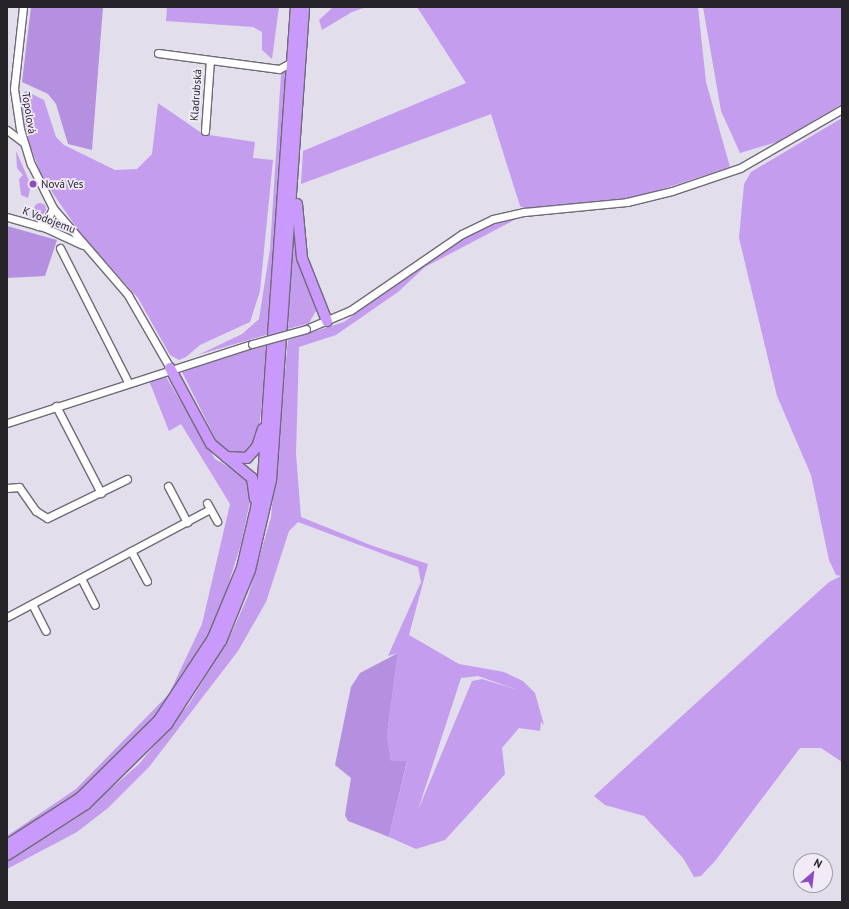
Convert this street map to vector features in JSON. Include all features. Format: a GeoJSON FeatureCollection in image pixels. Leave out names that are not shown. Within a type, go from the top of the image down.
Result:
{"type":"FeatureCollection","features":[{"type":"Feature","properties":{"kind":"highway"},"geometry":{"type":"LineString","coordinates":[[7,845],[80,798],[145,736],[186,684],[226,609],[249,545],[259,500],[273,350],[296,7]]}},
{"type":"Feature","properties":{"kind":"highway"},"geometry":{"type":"LineString","coordinates":[[7,854],[86,804],[152,742],[193,688],[234,612],[257,547],[271,480],[295,161],[304,7]]}},
{"type":"Feature","properties":{"kind":"highway"},"geometry":{"type":"LineString","coordinates":[[295,161],[302,258],[327,321]]}},
{"type":"Feature","properties":{"kind":"highway"},"geometry":{"type":"LineString","coordinates":[[222,456],[241,460],[257,447],[263,428],[268,369],[273,350]]}},
{"type":"Feature","properties":{"kind":"highway"},"geometry":{"type":"LineString","coordinates":[[170,368],[211,444],[222,456],[247,472],[256,491],[226,609]]}},
{"type":"Feature","properties":{"kind":"street","name":"Topolová"},"geometry":{"type":"LineString","coordinates":[[23,7],[14,89],[23,142],[45,195],[53,208],[84,246],[128,295],[170,368]]}},
{"type":"Feature","properties":{"kind":"street","name":"Kladrubská"},"geometry":{"type":"LineString","coordinates":[[158,53],[279,68],[292,62]]}},
{"type":"Feature","properties":{"kind":"street","name":"Kladrubská"},"geometry":{"type":"LineString","coordinates":[[205,131],[210,60]]}},
{"type":"Feature","properties":{"kind":"street"},"geometry":{"type":"LineString","coordinates":[[7,423],[170,368],[306,329],[327,321],[351,310],[462,234],[493,218],[524,212],[627,202],[672,191],[740,168],[842,109]]}},
{"type":"Feature","properties":{"kind":"street"},"geometry":{"type":"LineString","coordinates":[[7,130],[23,142]]}},
{"type":"Feature","properties":{"kind":"street"},"geometry":{"type":"LineString","coordinates":[[38,226],[48,218],[53,208]]}},
{"type":"Feature","properties":{"kind":"street","name":"K Vodojemu"},"geometry":{"type":"LineString","coordinates":[[7,217],[38,226],[84,246]]}},
{"type":"Feature","properties":{"kind":"street"},"geometry":{"type":"LineString","coordinates":[[60,248],[128,382]]}},
{"type":"Feature","properties":{"kind":"street"},"geometry":{"type":"LineString","coordinates":[[56,406],[101,493]]}},
{"type":"Feature","properties":{"kind":"street"},"geometry":{"type":"LineString","coordinates":[[7,488],[19,487],[36,511],[47,518],[127,479]]}},
{"type":"Feature","properties":{"kind":"street"},"geometry":{"type":"LineString","coordinates":[[168,486],[187,522]]}},
{"type":"Feature","properties":{"kind":"street"},"geometry":{"type":"LineString","coordinates":[[7,617],[187,522],[209,506],[217,521]]}},
{"type":"Feature","properties":{"kind":"street"},"geometry":{"type":"LineString","coordinates":[[131,551],[147,581]]}},
{"type":"Feature","properties":{"kind":"street"},"geometry":{"type":"LineString","coordinates":[[81,578],[96,605]]}},
{"type":"Feature","properties":{"kind":"street"},"geometry":{"type":"LineString","coordinates":[[32,604],[46,631]]}},
{"type":"Feature","properties":{"kind":"shaded area"},"geometry":{"type":"Polygon","coordinates":[[[31,7],[103,7],[92,150],[68,144],[56,104],[48,94],[22,82],[31,7]]]}},
{"type":"Feature","properties":{"kind":"shaded area"},"geometry":{"type":"Polygon","coordinates":[[[167,7],[279,7],[272,59],[262,50],[262,32],[253,27],[166,21],[167,7]]]}},
{"type":"Feature","properties":{"kind":"shaded area"},"geometry":{"type":"Polygon","coordinates":[[[366,7],[352,12],[322,30],[319,20],[332,8],[366,7]]]}},
{"type":"Feature","properties":{"kind":"shaded area"},"geometry":{"type":"Polygon","coordinates":[[[417,7],[698,7],[706,82],[730,167],[632,199],[527,209],[520,206],[491,114],[301,184],[303,151],[466,83],[417,7]]]}},
{"type":"Feature","properties":{"kind":"shaded area"},"geometry":{"type":"Polygon","coordinates":[[[703,7],[842,7],[842,104],[777,142],[740,153],[721,111],[703,7]]]}},
{"type":"Feature","properties":{"kind":"shaded area"},"geometry":{"type":"Polygon","coordinates":[[[286,70],[269,334],[198,355],[242,334],[259,319],[270,249],[281,74],[286,70]]]}},
{"type":"Feature","properties":{"kind":"shaded area"},"geometry":{"type":"Polygon","coordinates":[[[26,91],[44,100],[56,137],[64,145],[115,170],[137,169],[152,154],[158,103],[203,134],[255,142],[253,158],[273,160],[260,291],[250,322],[200,345],[186,357],[179,360],[170,355],[138,298],[81,234],[43,179],[28,141],[20,96],[26,91]]]}},
{"type":"Feature","properties":{"kind":"shaded area"},"geometry":{"type":"Polygon","coordinates":[[[842,118],[842,762],[821,748],[800,748],[715,861],[701,876],[694,877],[683,858],[644,816],[605,805],[594,796],[829,582],[841,576],[836,575],[829,560],[811,475],[777,396],[739,238],[744,184],[751,172],[842,118]]]}},
{"type":"Feature","properties":{"kind":"shaded area"},"geometry":{"type":"Polygon","coordinates":[[[16,151],[31,185],[28,198],[21,195],[19,179],[23,175],[17,168],[16,151]]]}},
{"type":"Feature","properties":{"kind":"shaded area"},"geometry":{"type":"Polygon","coordinates":[[[40,203],[44,205],[46,209],[44,213],[40,215],[36,213],[34,209],[36,205],[40,203]]]}},
{"type":"Feature","properties":{"kind":"shaded area"},"geometry":{"type":"Polygon","coordinates":[[[534,214],[541,215],[518,218],[425,267],[398,292],[336,335],[299,347],[296,454],[301,517],[373,546],[428,564],[409,635],[459,664],[504,672],[523,681],[535,693],[544,725],[541,722],[540,731],[519,728],[502,748],[505,774],[445,840],[416,849],[389,837],[407,762],[391,761],[387,735],[398,653],[388,656],[421,582],[418,567],[298,522],[289,531],[266,602],[238,651],[149,767],[108,808],[77,832],[7,869],[7,861],[78,817],[139,764],[189,704],[231,634],[248,596],[271,517],[288,340],[344,322],[459,239],[496,220],[534,214]],[[478,676],[461,678],[418,810],[472,681],[482,679],[518,690],[478,676]]]}},
{"type":"Feature","properties":{"kind":"shaded area"},"geometry":{"type":"Polygon","coordinates":[[[7,226],[57,240],[45,276],[7,278],[7,226]]]}},
{"type":"Feature","properties":{"kind":"shaded area"},"geometry":{"type":"Polygon","coordinates":[[[293,241],[317,309],[309,323],[288,329],[293,241]]]}},
{"type":"Feature","properties":{"kind":"shaded area"},"geometry":{"type":"Polygon","coordinates":[[[268,345],[258,439],[246,456],[228,455],[219,446],[182,372],[186,367],[268,345]]]}},
{"type":"Feature","properties":{"kind":"shaded area"},"geometry":{"type":"Polygon","coordinates":[[[165,375],[215,459],[247,477],[252,492],[241,544],[220,611],[200,653],[161,711],[87,787],[7,840],[7,836],[76,789],[169,694],[202,624],[230,504],[181,424],[169,431],[148,378],[165,375]]]}},
{"type":"Feature","properties":{"kind":"shaded area"},"geometry":{"type":"Polygon","coordinates":[[[398,653],[387,735],[391,761],[407,761],[389,837],[348,821],[345,815],[351,778],[335,765],[351,687],[360,673],[398,653]]]}},
{"type":"Feature","properties":{"kind":"place","name":"Nová Ves"},"geometry":{"type":"Point","coordinates":[33,184]}}]}
